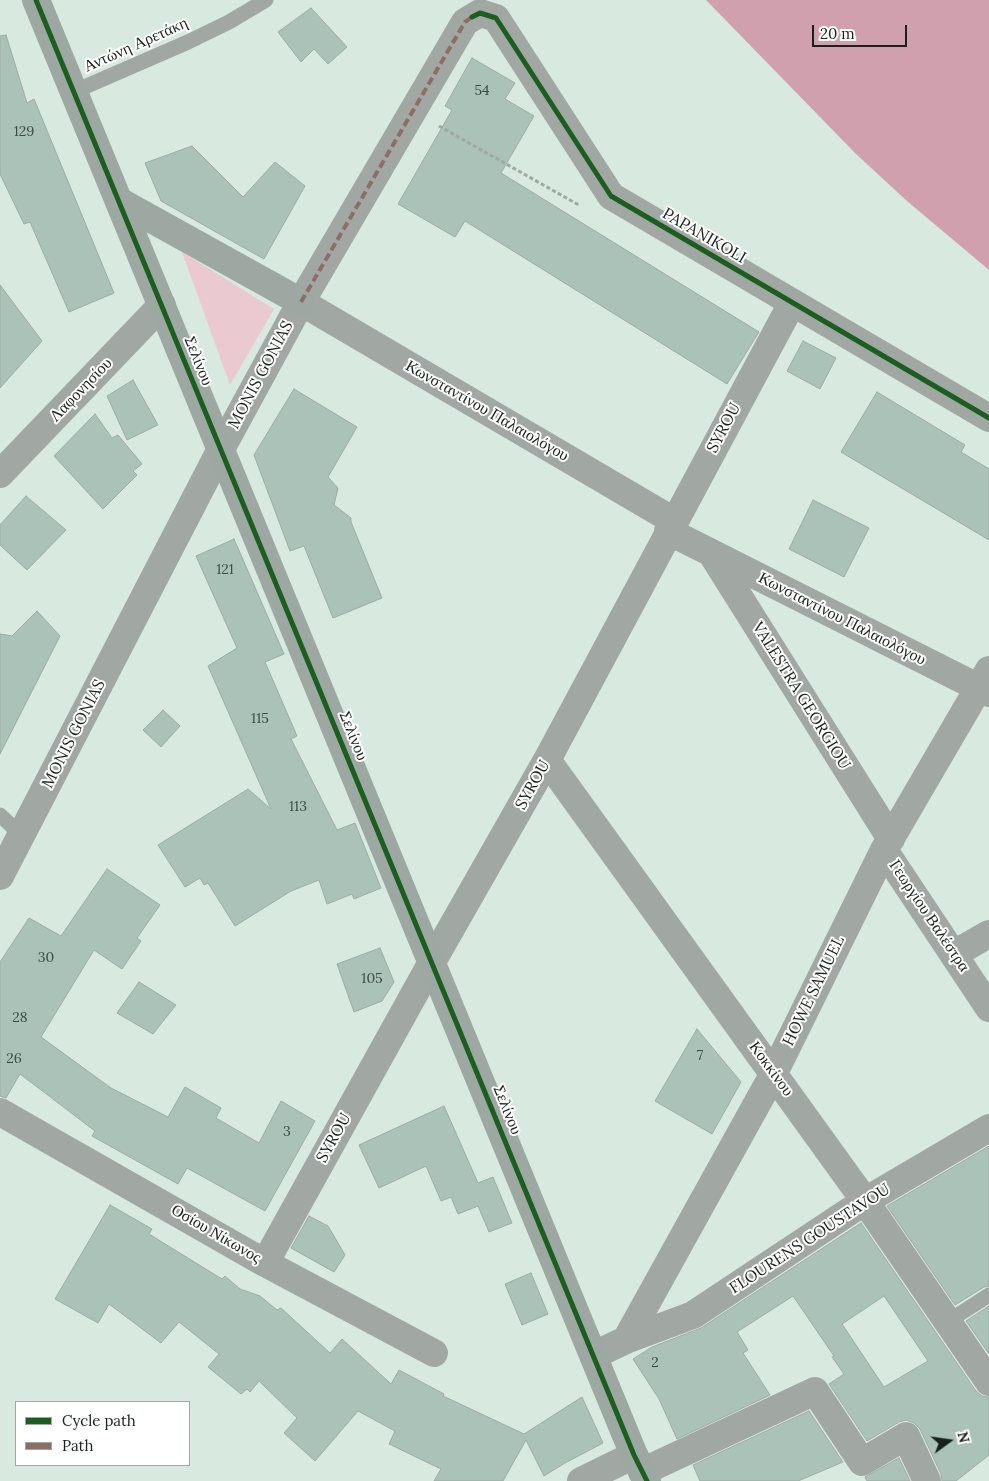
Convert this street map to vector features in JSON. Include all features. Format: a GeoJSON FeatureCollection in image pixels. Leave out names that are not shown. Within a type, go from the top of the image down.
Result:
{"type":"FeatureCollection","features":[{"type":"Feature","properties":{"kind":"street","name":"Σελίνου"},"geometry":{"type":"LineString","coordinates":[[36,0],[641,1469]]}},
{"type":"Feature","properties":{"kind":"street","name":"PAPANIKOLI"},"geometry":{"type":"LineString","coordinates":[[472,17],[480,13],[496,18],[611,196],[989,418]]}},
{"type":"Feature","properties":{"kind":"street","name":"MONIS GONIAS"},"geometry":{"type":"LineString","coordinates":[[0,876],[221,449],[300,302],[465,22],[472,17]]}},
{"type":"Feature","properties":{"kind":"street"},"geometry":{"type":"LineString","coordinates":[[119,201],[300,302]]}},
{"type":"Feature","properties":{"kind":"street","name":"Κωνσταντίνου Παλαιολόγου"},"geometry":{"type":"LineString","coordinates":[[300,302],[671,526],[712,554],[985,683]]}},
{"type":"Feature","properties":{"kind":"street","name":"SYROU"},"geometry":{"type":"LineString","coordinates":[[265,1262],[547,760],[792,303]]}},
{"type":"Feature","properties":{"kind":"street","name":"Λαφονησίου"},"geometry":{"type":"LineString","coordinates":[[0,474],[162,305]]}},
{"type":"Feature","properties":{"kind":"street","name":"VALESTRA GEORGIOU"},"geometry":{"type":"LineString","coordinates":[[712,554],[887,844]]}},
{"type":"Feature","properties":{"kind":"street","name":"HOWE SAMUEL"},"geometry":{"type":"LineString","coordinates":[[626,1340],[774,1073],[887,844],[985,683]]}},
{"type":"Feature","properties":{"kind":"street","name":"Κοκκίνου"},"geometry":{"type":"LineString","coordinates":[[547,760],[865,1201],[989,1382]]}},
{"type":"Feature","properties":{"kind":"street","name":"Γεωργίου Βαλέστρα"},"geometry":{"type":"LineString","coordinates":[[887,844],[989,1008]]}},
{"type":"Feature","properties":{"kind":"street"},"geometry":{"type":"LineString","coordinates":[[954,954],[989,934]]}},
{"type":"Feature","properties":{"kind":"street","name":"Οσίου Νίκωνος"},"geometry":{"type":"LineString","coordinates":[[0,1112],[265,1262],[434,1353]]}},
{"type":"Feature","properties":{"kind":"street","name":"FLOURENS GOUSTAVOU"},"geometry":{"type":"LineString","coordinates":[[594,1355],[626,1340],[693,1315],[865,1201],[989,1128]]}},
{"type":"Feature","properties":{"kind":"street"},"geometry":{"type":"LineString","coordinates":[[581,1481],[641,1469],[815,1391],[862,1462],[906,1436],[928,1481]]}},
{"type":"Feature","properties":{"kind":"lane","name":"Αντώνη Αρετάκη"},"geometry":{"type":"LineString","coordinates":[[73,92],[212,30],[266,0]]}},
{"type":"Feature","properties":{"kind":"lane"},"geometry":{"type":"LineString","coordinates":[[0,815],[21,835]]}},
{"type":"Feature","properties":{"kind":"lane"},"geometry":{"type":"LineString","coordinates":[[948,1322],[989,1295]]}},
{"type":"Feature","properties":{"kind":"path"},"geometry":{"type":"LineString","coordinates":[[413,111],[577,204],[611,196]]}},
{"type":"Feature","properties":{"kind":"shaded area"},"geometry":{"type":"Polygon","coordinates":[[[706,0],[989,0],[989,270],[907,201],[855,153],[706,0]]]}},
{"type":"Feature","properties":{"kind":"shaded area"},"geometry":{"type":"Polygon","coordinates":[[[182,252],[274,309],[230,385],[182,252]]]}},
{"type":"Feature","properties":{"kind":"building"},"geometry":{"type":"Polygon","coordinates":[[[311,8],[347,47],[328,64],[314,49],[301,62],[278,32],[311,8]]]}},
{"type":"Feature","properties":{"kind":"building"},"geometry":{"type":"Polygon","coordinates":[[[6,35],[27,103],[34,99],[114,293],[69,312],[30,222],[24,224],[0,174],[0,36],[6,35]]]}},
{"type":"Feature","properties":{"kind":"building"},"geometry":{"type":"Polygon","coordinates":[[[472,58],[515,83],[505,99],[534,116],[501,173],[759,332],[727,384],[465,221],[455,237],[398,204],[452,110],[445,106],[472,58]]]}},
{"type":"Feature","properties":{"kind":"building"},"geometry":{"type":"Polygon","coordinates":[[[192,146],[243,197],[275,162],[305,186],[264,259],[161,201],[145,163],[192,146]]]}},
{"type":"Feature","properties":{"kind":"building"},"geometry":{"type":"Polygon","coordinates":[[[0,285],[42,341],[0,388],[0,285]]]}},
{"type":"Feature","properties":{"kind":"building"},"geometry":{"type":"Polygon","coordinates":[[[803,341],[836,358],[820,389],[787,371],[803,341]]]}},
{"type":"Feature","properties":{"kind":"building"},"geometry":{"type":"Polygon","coordinates":[[[133,380],[158,425],[127,440],[107,396],[133,380]]]}},
{"type":"Feature","properties":{"kind":"building"},"geometry":{"type":"Polygon","coordinates":[[[294,389],[357,427],[328,477],[338,488],[334,505],[351,518],[382,598],[333,618],[304,546],[290,551],[254,455],[294,389]]]}},
{"type":"Feature","properties":{"kind":"building"},"geometry":{"type":"Polygon","coordinates":[[[877,392],[965,445],[961,452],[989,469],[989,540],[841,452],[877,392]]]}},
{"type":"Feature","properties":{"kind":"building"},"geometry":{"type":"Polygon","coordinates":[[[95,414],[112,438],[118,435],[142,464],[133,471],[137,475],[103,509],[54,456],[95,414]]]}},
{"type":"Feature","properties":{"kind":"building"},"geometry":{"type":"Polygon","coordinates":[[[26,496],[66,530],[27,570],[0,545],[0,525],[26,496]]]}},
{"type":"Feature","properties":{"kind":"building"},"geometry":{"type":"Polygon","coordinates":[[[813,500],[869,528],[844,577],[789,549],[813,500]]]}},
{"type":"Feature","properties":{"kind":"building"},"geometry":{"type":"Polygon","coordinates":[[[234,539],[284,654],[265,662],[297,736],[291,739],[337,830],[355,823],[381,888],[354,899],[352,894],[327,904],[319,880],[291,891],[235,926],[208,883],[204,885],[200,878],[185,887],[158,845],[248,789],[271,809],[208,666],[237,648],[196,556],[234,539]]]}},
{"type":"Feature","properties":{"kind":"building"},"geometry":{"type":"Polygon","coordinates":[[[37,611],[60,636],[0,754],[0,634],[12,636],[37,611]]]}},
{"type":"Feature","properties":{"kind":"building"},"geometry":{"type":"Polygon","coordinates":[[[163,710],[180,726],[161,747],[143,730],[163,710]]]}},
{"type":"Feature","properties":{"kind":"building"},"geometry":{"type":"Polygon","coordinates":[[[107,869],[160,905],[137,938],[141,941],[122,969],[94,950],[41,1037],[111,1088],[168,1117],[185,1087],[221,1108],[216,1118],[259,1143],[281,1101],[315,1121],[265,1211],[187,1168],[178,1184],[92,1136],[95,1131],[20,1074],[6,1098],[0,1096],[0,962],[29,918],[61,936],[107,869]]]}},
{"type":"Feature","properties":{"kind":"building"},"geometry":{"type":"Polygon","coordinates":[[[380,948],[394,982],[382,1001],[354,1012],[337,964],[380,948]]]}},
{"type":"Feature","properties":{"kind":"building"},"geometry":{"type":"Polygon","coordinates":[[[139,982],[176,1005],[153,1034],[117,1013],[139,982]]]}},
{"type":"Feature","properties":{"kind":"building"},"geometry":{"type":"Polygon","coordinates":[[[697,1029],[741,1082],[712,1134],[655,1101],[697,1029]]]}},
{"type":"Feature","properties":{"kind":"building"},"geometry":{"type":"Polygon","coordinates":[[[444,1106],[478,1183],[493,1177],[512,1223],[489,1232],[478,1206],[458,1214],[451,1197],[441,1201],[426,1166],[379,1188],[359,1145],[444,1106]]]}},
{"type":"Feature","properties":{"kind":"building"},"geometry":{"type":"Polygon","coordinates":[[[989,1146],[989,1286],[984,1287],[955,1305],[887,1206],[989,1146]]]}},
{"type":"Feature","properties":{"kind":"building"},"geometry":{"type":"Polygon","coordinates":[[[110,1205],[152,1229],[149,1234],[222,1279],[225,1276],[240,1289],[260,1296],[277,1310],[281,1308],[330,1353],[342,1339],[391,1384],[399,1370],[444,1394],[443,1396],[524,1434],[582,1397],[603,1443],[544,1476],[526,1440],[503,1481],[434,1481],[441,1469],[389,1444],[395,1431],[358,1411],[315,1461],[284,1433],[297,1418],[259,1381],[250,1392],[247,1389],[241,1394],[208,1367],[219,1354],[179,1322],[161,1343],[109,1304],[98,1323],[55,1299],[110,1205]]]}},
{"type":"Feature","properties":{"kind":"building"},"geometry":{"type":"Polygon","coordinates":[[[309,1216],[328,1226],[345,1255],[334,1272],[291,1248],[309,1216]]]}},
{"type":"Feature","properties":{"kind":"building"},"geometry":{"type":"Polygon","coordinates":[[[861,1223],[976,1391],[982,1396],[989,1397],[989,1455],[956,1481],[942,1481],[941,1474],[920,1429],[914,1423],[906,1420],[899,1422],[867,1441],[829,1384],[844,1374],[793,1296],[737,1332],[748,1350],[743,1353],[770,1395],[677,1439],[659,1399],[633,1359],[652,1347],[701,1328],[861,1223]],[[884,1296],[842,1324],[884,1387],[928,1361],[884,1296]]]}},
{"type":"Feature","properties":{"kind":"building"},"geometry":{"type":"Polygon","coordinates":[[[531,1273],[548,1314],[522,1325],[505,1284],[531,1273]]]}},
{"type":"Feature","properties":{"kind":"building"},"geometry":{"type":"Polygon","coordinates":[[[989,1306],[989,1354],[966,1321],[989,1306]]]}},
{"type":"Feature","properties":{"kind":"building"},"geometry":{"type":"Polygon","coordinates":[[[809,1411],[843,1462],[798,1481],[700,1481],[693,1465],[809,1411]]]}},
{"type":"Feature","properties":{"kind":"building"},"geometry":{"type":"Polygon","coordinates":[[[899,1458],[910,1481],[867,1481],[865,1477],[899,1458]]]}},
{"type":"Feature","properties":{"kind":"marked path"},"geometry":{"type":"LineString","coordinates":[[301,302],[465,22],[475,15]]}},
{"type":"Feature","properties":{"kind":"cycle path"},"geometry":{"type":"LineString","coordinates":[[36,0],[634,1455],[647,1481]]}},
{"type":"Feature","properties":{"kind":"cycle path"},"geometry":{"type":"LineString","coordinates":[[472,17],[480,13],[496,18],[611,196],[989,418]]}}]}
